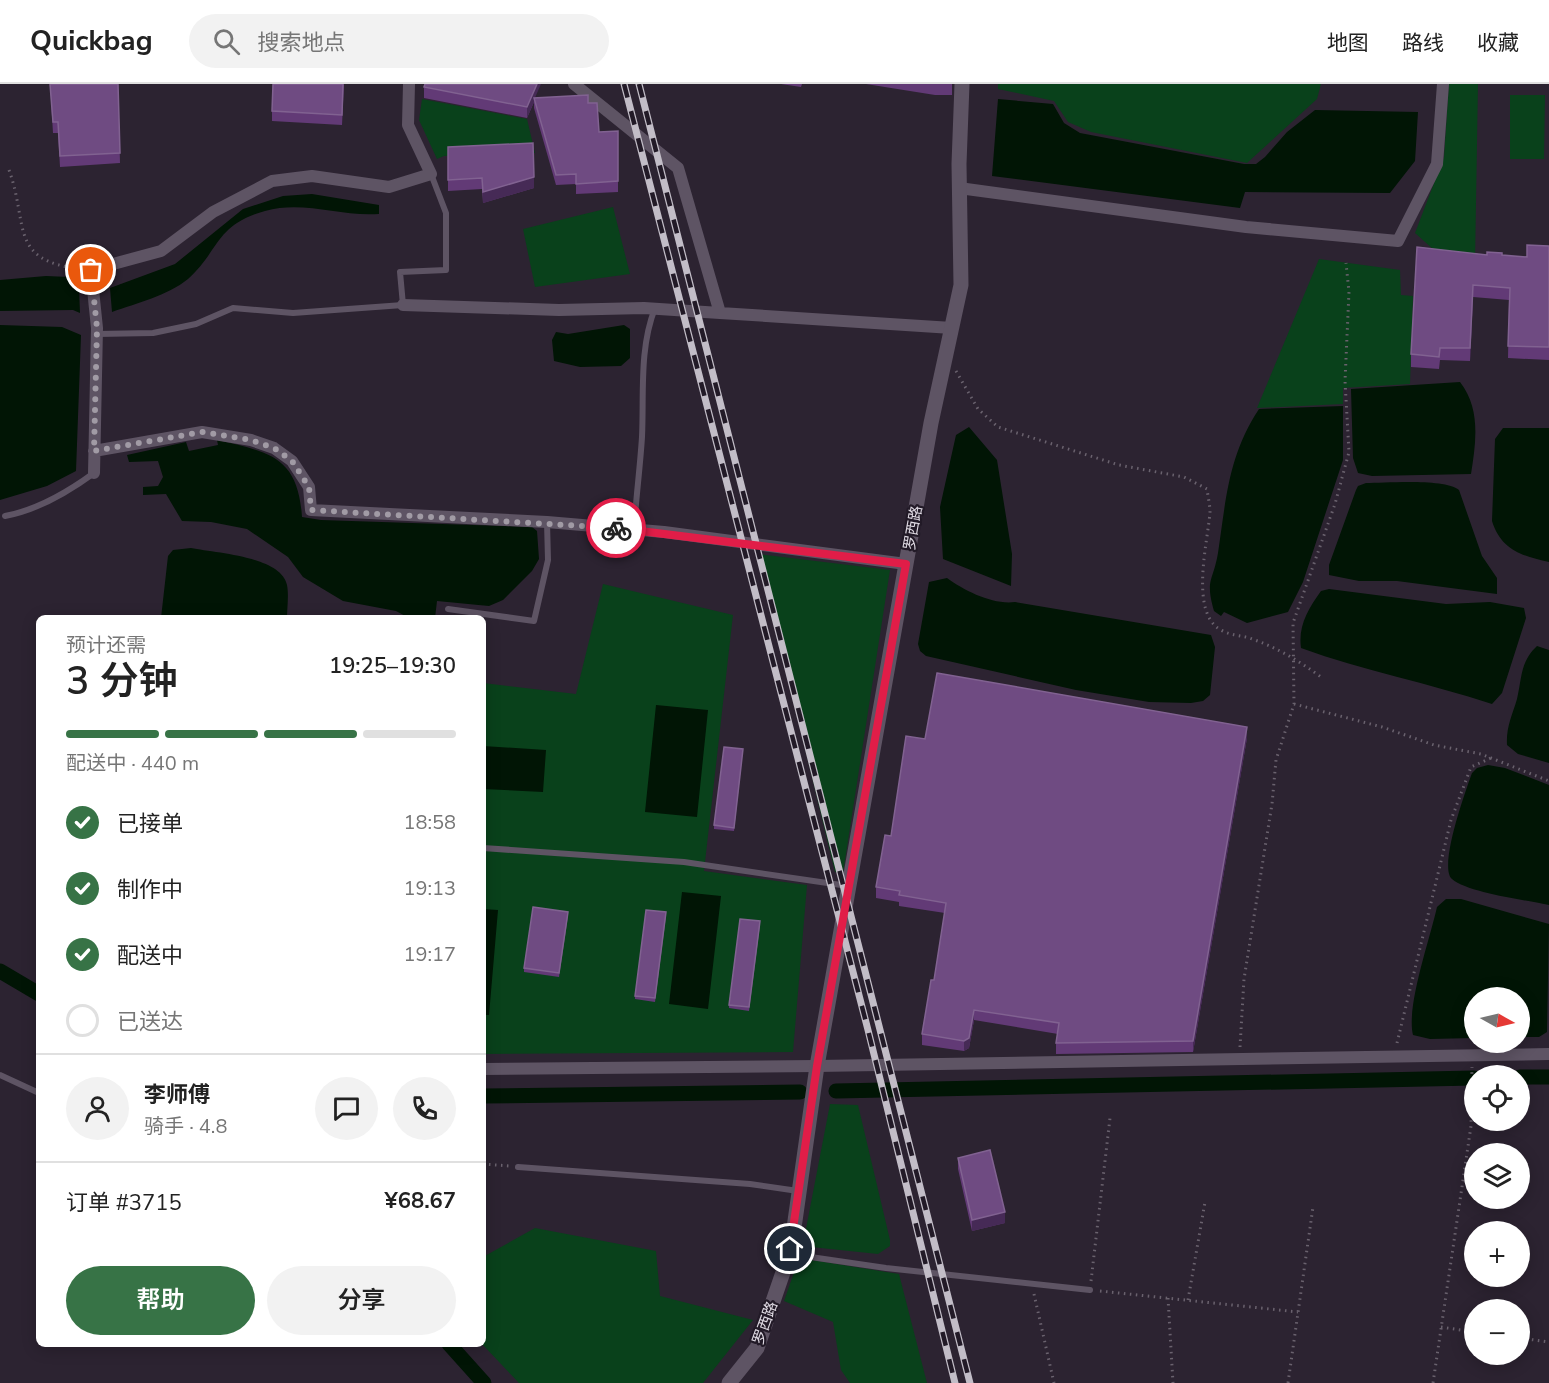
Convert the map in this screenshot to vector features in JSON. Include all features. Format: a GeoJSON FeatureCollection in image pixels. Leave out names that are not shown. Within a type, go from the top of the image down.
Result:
{"type":"FeatureCollection","features":[{"type":"Feature","properties":{"kind":"street"},"geometry":{"type":"LineString","coordinates":[[94,473],[96,334],[91,270],[161,251],[213,212],[272,181],[312,176],[389,187],[431,174],[408,125],[409,84]]}},
{"type":"Feature","properties":{"kind":"street"},"geometry":{"type":"LineString","coordinates":[[574,84],[678,168],[720,313]]}},
{"type":"Feature","properties":{"kind":"street","name":"罗西路"},"geometry":{"type":"LineString","coordinates":[[729,1383],[757,1348],[789,1254],[817,1066],[906,564],[961,285],[959,188],[962,84]]}},
{"type":"Feature","properties":{"kind":"street"},"geometry":{"type":"LineString","coordinates":[[959,188],[1246,227],[1398,241],[1437,165],[1443,84]]}},
{"type":"Feature","properties":{"kind":"street"},"geometry":{"type":"LineString","coordinates":[[403,305],[559,310],[655,309],[952,328]]}},
{"type":"Feature","properties":{"kind":"street"},"geometry":{"type":"LineString","coordinates":[[94,451],[202,432],[212,433],[251,440],[274,448],[292,461],[309,487],[311,510],[547,522],[634,530],[906,564]]}},
{"type":"Feature","properties":{"kind":"street"},"geometry":{"type":"LineString","coordinates":[[486,1069],[1549,1054]]}},
{"type":"Feature","properties":{"kind":"lane"},"geometry":{"type":"LineString","coordinates":[[96,334],[153,333],[196,324],[233,308],[293,313],[403,305],[400,272],[446,270],[446,213],[431,174]]}},
{"type":"Feature","properties":{"kind":"lane"},"geometry":{"type":"LineString","coordinates":[[634,530],[642,438],[643,362],[648,326],[655,309]]}},
{"type":"Feature","properties":{"kind":"lane"},"geometry":{"type":"LineString","coordinates":[[5,516],[23,513],[55,498],[94,473]]}},
{"type":"Feature","properties":{"kind":"lane"},"geometry":{"type":"LineString","coordinates":[[448,609],[534,621],[548,560],[547,522]]}},
{"type":"Feature","properties":{"kind":"lane"},"geometry":{"type":"LineString","coordinates":[[486,848],[684,862],[849,886]]}},
{"type":"Feature","properties":{"kind":"lane"},"geometry":{"type":"LineString","coordinates":[[0,1075],[36,1092]]}},
{"type":"Feature","properties":{"kind":"lane"},"geometry":{"type":"LineString","coordinates":[[518,1167],[750,1184],[799,1191]]}},
{"type":"Feature","properties":{"kind":"lane"},"geometry":{"type":"LineString","coordinates":[[789,1254],[886,1268],[1090,1290]]}},
{"type":"Feature","properties":{"kind":"path"},"geometry":{"type":"LineString","coordinates":[[9,170],[16,189],[26,240],[33,254],[47,263],[91,270]]}},
{"type":"Feature","properties":{"kind":"path"},"geometry":{"type":"LineString","coordinates":[[1240,1059],[1244,979],[1272,804],[1276,760],[1294,704],[1293,623],[1322,545],[1349,452],[1345,381],[1349,292],[1346,263]]}},
{"type":"Feature","properties":{"kind":"path"},"geometry":{"type":"LineString","coordinates":[[944,365],[959,373],[978,409],[998,428],[1119,465],[1184,477],[1207,489],[1210,510],[1204,548],[1203,593],[1207,613],[1218,629],[1250,638],[1294,657],[1321,677]]}},
{"type":"Feature","properties":{"kind":"path"},"geometry":{"type":"LineString","coordinates":[[1294,704],[1491,758],[1549,781]]}},
{"type":"Feature","properties":{"kind":"path"},"geometry":{"type":"LineString","coordinates":[[1393,1057],[1451,820],[1471,766],[1491,758]]}},
{"type":"Feature","properties":{"kind":"path"},"geometry":{"type":"LineString","coordinates":[[1433,1383],[1473,1105],[1471,1056]]}},
{"type":"Feature","properties":{"kind":"path"},"geometry":{"type":"LineString","coordinates":[[1110,1118],[1090,1290],[1298,1312]]}},
{"type":"Feature","properties":{"kind":"path"},"geometry":{"type":"LineString","coordinates":[[486,1164],[518,1167]]}},
{"type":"Feature","properties":{"kind":"path"},"geometry":{"type":"LineString","coordinates":[[1188,1300],[1205,1202]]}},
{"type":"Feature","properties":{"kind":"path"},"geometry":{"type":"LineString","coordinates":[[1288,1383],[1313,1207]]}},
{"type":"Feature","properties":{"kind":"path"},"geometry":{"type":"LineString","coordinates":[[1032,1284],[1054,1383]]}},
{"type":"Feature","properties":{"kind":"path"},"geometry":{"type":"LineString","coordinates":[[1168,1298],[1173,1383]]}},
{"type":"Feature","properties":{"kind":"path"},"geometry":{"type":"LineString","coordinates":[[1442,1327],[1464,1330]]}},
{"type":"Feature","properties":{"kind":"path"},"geometry":{"type":"LineString","coordinates":[[1530,1339],[1549,1342]]}},
{"type":"Feature","properties":{"kind":"green space"},"geometry":{"type":"Polygon","coordinates":[[[998,84],[1321,84],[1317,99],[1247,163],[1091,132],[1068,122],[1054,101],[998,89],[998,84]]]}},
{"type":"Feature","properties":{"kind":"green space"},"geometry":{"type":"Polygon","coordinates":[[[1449,84],[1478,84],[1475,262],[1443,258],[1415,233],[1444,157],[1449,84]]]}},
{"type":"Feature","properties":{"kind":"green space"},"geometry":{"type":"Polygon","coordinates":[[[1510,95],[1545,95],[1544,159],[1510,159],[1510,95]]]}},
{"type":"Feature","properties":{"kind":"green space"},"geometry":{"type":"Polygon","coordinates":[[[422,99],[527,119],[535,153],[444,156],[437,159],[419,120],[422,99]]]}},
{"type":"Feature","properties":{"kind":"green space"},"geometry":{"type":"Polygon","coordinates":[[[613,207],[630,274],[535,287],[523,229],[613,207]]]}},
{"type":"Feature","properties":{"kind":"green space"},"geometry":{"type":"Polygon","coordinates":[[[1319,259],[1400,270],[1401,295],[1413,296],[1410,384],[1343,388],[1343,404],[1257,408],[1319,259]]]}},
{"type":"Feature","properties":{"kind":"green space"},"geometry":{"type":"Polygon","coordinates":[[[758,554],[890,570],[843,873],[835,872],[758,554]]]}},
{"type":"Feature","properties":{"kind":"green space"},"geometry":{"type":"Polygon","coordinates":[[[603,584],[733,615],[704,871],[807,885],[793,1052],[486,1054],[486,683],[576,694],[603,584]]]}},
{"type":"Feature","properties":{"kind":"green space"},"geometry":{"type":"Polygon","coordinates":[[[830,1104],[858,1105],[890,1240],[890,1246],[878,1254],[811,1247],[804,1239],[830,1104]]]}},
{"type":"Feature","properties":{"kind":"green space"},"geometry":{"type":"Polygon","coordinates":[[[535,1228],[656,1251],[660,1296],[753,1320],[703,1383],[519,1383],[485,1347],[486,1255],[535,1228]]]}},
{"type":"Feature","properties":{"kind":"green space"},"geometry":{"type":"Polygon","coordinates":[[[799,1258],[899,1274],[927,1383],[850,1383],[841,1370],[833,1322],[784,1301],[799,1258]]]}},
{"type":"Feature","properties":{"kind":"shaded area"},"geometry":{"type":"Polygon","coordinates":[[[998,99],[1053,104],[1064,123],[1080,133],[1244,164],[1256,164],[1287,132],[1315,110],[1418,112],[1415,161],[1390,193],[1245,192],[1240,208],[992,176],[998,99]]]}},
{"type":"Feature","properties":{"kind":"shaded area"},"geometry":{"type":"Polygon","coordinates":[[[312,194],[379,205],[379,214],[294,207],[265,211],[236,223],[220,239],[198,268],[180,285],[112,312],[110,288],[175,264],[243,209],[283,196],[312,194]]]}},
{"type":"Feature","properties":{"kind":"shaded area"},"geometry":{"type":"Polygon","coordinates":[[[46,276],[69,277],[79,288],[80,313],[73,310],[0,311],[0,280],[46,276]]]}},
{"type":"Feature","properties":{"kind":"shaded area"},"geometry":{"type":"Polygon","coordinates":[[[0,325],[62,327],[81,335],[76,471],[47,486],[0,500],[0,325]]]}},
{"type":"Feature","properties":{"kind":"shaded area"},"geometry":{"type":"Polygon","coordinates":[[[624,325],[630,329],[630,358],[621,366],[580,367],[554,361],[552,340],[556,332],[568,334],[624,325]]]}},
{"type":"Feature","properties":{"kind":"shaded area"},"geometry":{"type":"Polygon","coordinates":[[[1460,382],[1467,392],[1474,415],[1475,438],[1471,474],[1372,476],[1358,473],[1353,458],[1351,389],[1460,382]]]}},
{"type":"Feature","properties":{"kind":"shaded area"},"geometry":{"type":"Polygon","coordinates":[[[1343,406],[1343,460],[1303,582],[1288,612],[1247,623],[1224,612],[1221,616],[1214,611],[1210,586],[1218,553],[1226,497],[1241,444],[1259,409],[1343,406]]]}},
{"type":"Feature","properties":{"kind":"shaded area"},"geometry":{"type":"Polygon","coordinates":[[[969,427],[997,460],[1012,554],[1011,586],[943,559],[940,507],[956,435],[969,427]]]}},
{"type":"Feature","properties":{"kind":"shaded area"},"geometry":{"type":"Polygon","coordinates":[[[1503,428],[1549,428],[1549,562],[1521,554],[1507,545],[1496,531],[1492,521],[1495,439],[1503,428]]]}},
{"type":"Feature","properties":{"kind":"shaded area"},"geometry":{"type":"Polygon","coordinates":[[[217,440],[252,449],[277,460],[287,469],[294,481],[302,517],[321,520],[532,527],[537,531],[539,559],[532,571],[503,600],[489,606],[437,601],[435,615],[403,615],[396,611],[343,601],[303,577],[288,557],[247,529],[211,522],[182,521],[166,494],[143,495],[143,487],[158,486],[163,477],[158,461],[129,462],[127,455],[186,442],[189,451],[218,445],[217,440]]]}},
{"type":"Feature","properties":{"kind":"shaded area"},"geometry":{"type":"Polygon","coordinates":[[[1366,483],[1428,483],[1452,486],[1459,490],[1482,556],[1497,578],[1497,594],[1397,581],[1359,581],[1329,575],[1329,565],[1356,490],[1358,486],[1366,483]]]}},
{"type":"Feature","properties":{"kind":"shaded area"},"geometry":{"type":"Polygon","coordinates":[[[191,548],[230,554],[246,557],[273,568],[282,575],[287,585],[287,615],[161,615],[168,556],[173,550],[191,548]]]}},
{"type":"Feature","properties":{"kind":"shaded area"},"geometry":{"type":"Polygon","coordinates":[[[947,578],[962,588],[998,601],[1211,635],[1215,647],[1210,695],[1203,701],[1191,703],[1149,702],[1076,690],[926,656],[920,651],[918,644],[929,582],[947,578]]]}},
{"type":"Feature","properties":{"kind":"shaded area"},"geometry":{"type":"Polygon","coordinates":[[[1329,589],[1446,604],[1490,602],[1524,608],[1526,618],[1502,693],[1492,704],[1349,664],[1301,648],[1301,632],[1308,611],[1321,591],[1329,589]]]}},
{"type":"Feature","properties":{"kind":"shaded area"},"geometry":{"type":"Polygon","coordinates":[[[1537,646],[1549,650],[1549,763],[1518,754],[1507,745],[1508,727],[1523,671],[1527,658],[1537,646]]]}},
{"type":"Feature","properties":{"kind":"shaded area"},"geometry":{"type":"Polygon","coordinates":[[[656,705],[708,710],[697,817],[645,812],[656,705]]]}},
{"type":"Feature","properties":{"kind":"shaded area"},"geometry":{"type":"Polygon","coordinates":[[[486,746],[546,750],[543,792],[486,789],[486,746]]]}},
{"type":"Feature","properties":{"kind":"shaded area"},"geometry":{"type":"Polygon","coordinates":[[[1488,765],[1505,768],[1549,785],[1549,905],[1471,888],[1452,879],[1448,860],[1454,828],[1464,795],[1472,773],[1477,768],[1488,765]]]}},
{"type":"Feature","properties":{"kind":"shaded area"},"geometry":{"type":"Polygon","coordinates":[[[682,892],[721,896],[708,1009],[669,1004],[682,892]]]}},
{"type":"Feature","properties":{"kind":"shaded area"},"geometry":{"type":"Polygon","coordinates":[[[1446,899],[1461,899],[1549,924],[1547,1032],[1539,1037],[1530,1037],[1530,987],[1464,987],[1464,1038],[1430,1039],[1413,1035],[1413,1007],[1416,990],[1437,907],[1446,899]]]}},
{"type":"Feature","properties":{"kind":"shaded area"},"geometry":{"type":"Polygon","coordinates":[[[486,909],[498,910],[489,1015],[486,1015],[486,909]]]}},
{"type":"Feature","properties":{"kind":"building"},"geometry":{"type":"Polygon","coordinates":[[[50,84],[118,84],[120,153],[60,156],[58,122],[53,122],[50,84]]]}},
{"type":"Feature","properties":{"kind":"building"},"geometry":{"type":"Polygon","coordinates":[[[273,84],[343,84],[342,115],[272,111],[273,84]]]}},
{"type":"Feature","properties":{"kind":"building"},"geometry":{"type":"Polygon","coordinates":[[[425,84],[537,84],[527,107],[424,87],[425,84]]]}},
{"type":"Feature","properties":{"kind":"building"},"geometry":{"type":"Polygon","coordinates":[[[588,95],[588,103],[597,103],[599,132],[618,131],[618,181],[576,184],[576,174],[556,175],[534,98],[588,95]]]}},
{"type":"Feature","properties":{"kind":"building"},"geometry":{"type":"Polygon","coordinates":[[[533,143],[534,177],[483,192],[482,178],[448,180],[448,147],[533,143]]]}},
{"type":"Feature","properties":{"kind":"building"},"geometry":{"type":"Polygon","coordinates":[[[1527,245],[1549,246],[1549,347],[1508,346],[1510,288],[1473,285],[1470,348],[1440,348],[1439,357],[1411,354],[1417,247],[1527,257],[1527,245]]]}},
{"type":"Feature","properties":{"kind":"building"},"geometry":{"type":"Polygon","coordinates":[[[937,673],[1247,727],[1193,1041],[1056,1043],[1059,1023],[974,1010],[969,1038],[964,1041],[922,1034],[931,980],[934,980],[946,903],[899,895],[900,891],[876,887],[885,835],[891,836],[906,736],[925,739],[937,673]]]}},
{"type":"Feature","properties":{"kind":"building"},"geometry":{"type":"Polygon","coordinates":[[[724,747],[743,749],[734,828],[714,825],[724,747]]]}},
{"type":"Feature","properties":{"kind":"building"},"geometry":{"type":"Polygon","coordinates":[[[533,907],[568,912],[559,973],[524,968],[533,907]]]}},
{"type":"Feature","properties":{"kind":"building"},"geometry":{"type":"Polygon","coordinates":[[[646,910],[666,912],[655,998],[635,996],[646,910]]]}},
{"type":"Feature","properties":{"kind":"building"},"geometry":{"type":"Polygon","coordinates":[[[740,919],[760,921],[749,1007],[729,1005],[740,919]]]}},
{"type":"Feature","properties":{"kind":"building"},"geometry":{"type":"Polygon","coordinates":[[[990,1150],[1005,1212],[972,1220],[958,1158],[990,1150]]]}},
{"type":"Feature","properties":{"kind":"waterway"},"geometry":{"type":"LineString","coordinates":[[0,971],[36,992]]}},
{"type":"Feature","properties":{"kind":"waterway"},"geometry":{"type":"LineString","coordinates":[[1530,1077],[1549,1077]]}},
{"type":"Feature","properties":{"kind":"waterway"},"geometry":{"type":"LineString","coordinates":[[836,1091],[1464,1078]]}},
{"type":"Feature","properties":{"kind":"waterway"},"geometry":{"type":"LineString","coordinates":[[486,1096],[800,1092]]}},
{"type":"Feature","properties":{"kind":"waterway"},"geometry":{"type":"LineString","coordinates":[[452,1347],[484,1383]]}},
{"type":"Feature","properties":{"kind":"railway"},"geometry":{"type":"LineString","coordinates":[[624,84],[868,1030],[955,1383]]}},
{"type":"Feature","properties":{"kind":"railway"},"geometry":{"type":"LineString","coordinates":[[639,84],[970,1383]]}},
{"type":"Feature","properties":{"kind":"way so far"},"geometry":{"type":"LineString","coordinates":[[91,270],[97,328],[94,451],[202,432],[251,440],[274,448],[292,461],[309,487],[311,510],[547,522],[616,528]]}},
{"type":"Feature","properties":{"kind":"route"},"geometry":{"type":"LineString","coordinates":[[616,528],[664,532],[906,564],[817,1066],[790,1249]]}}]}
